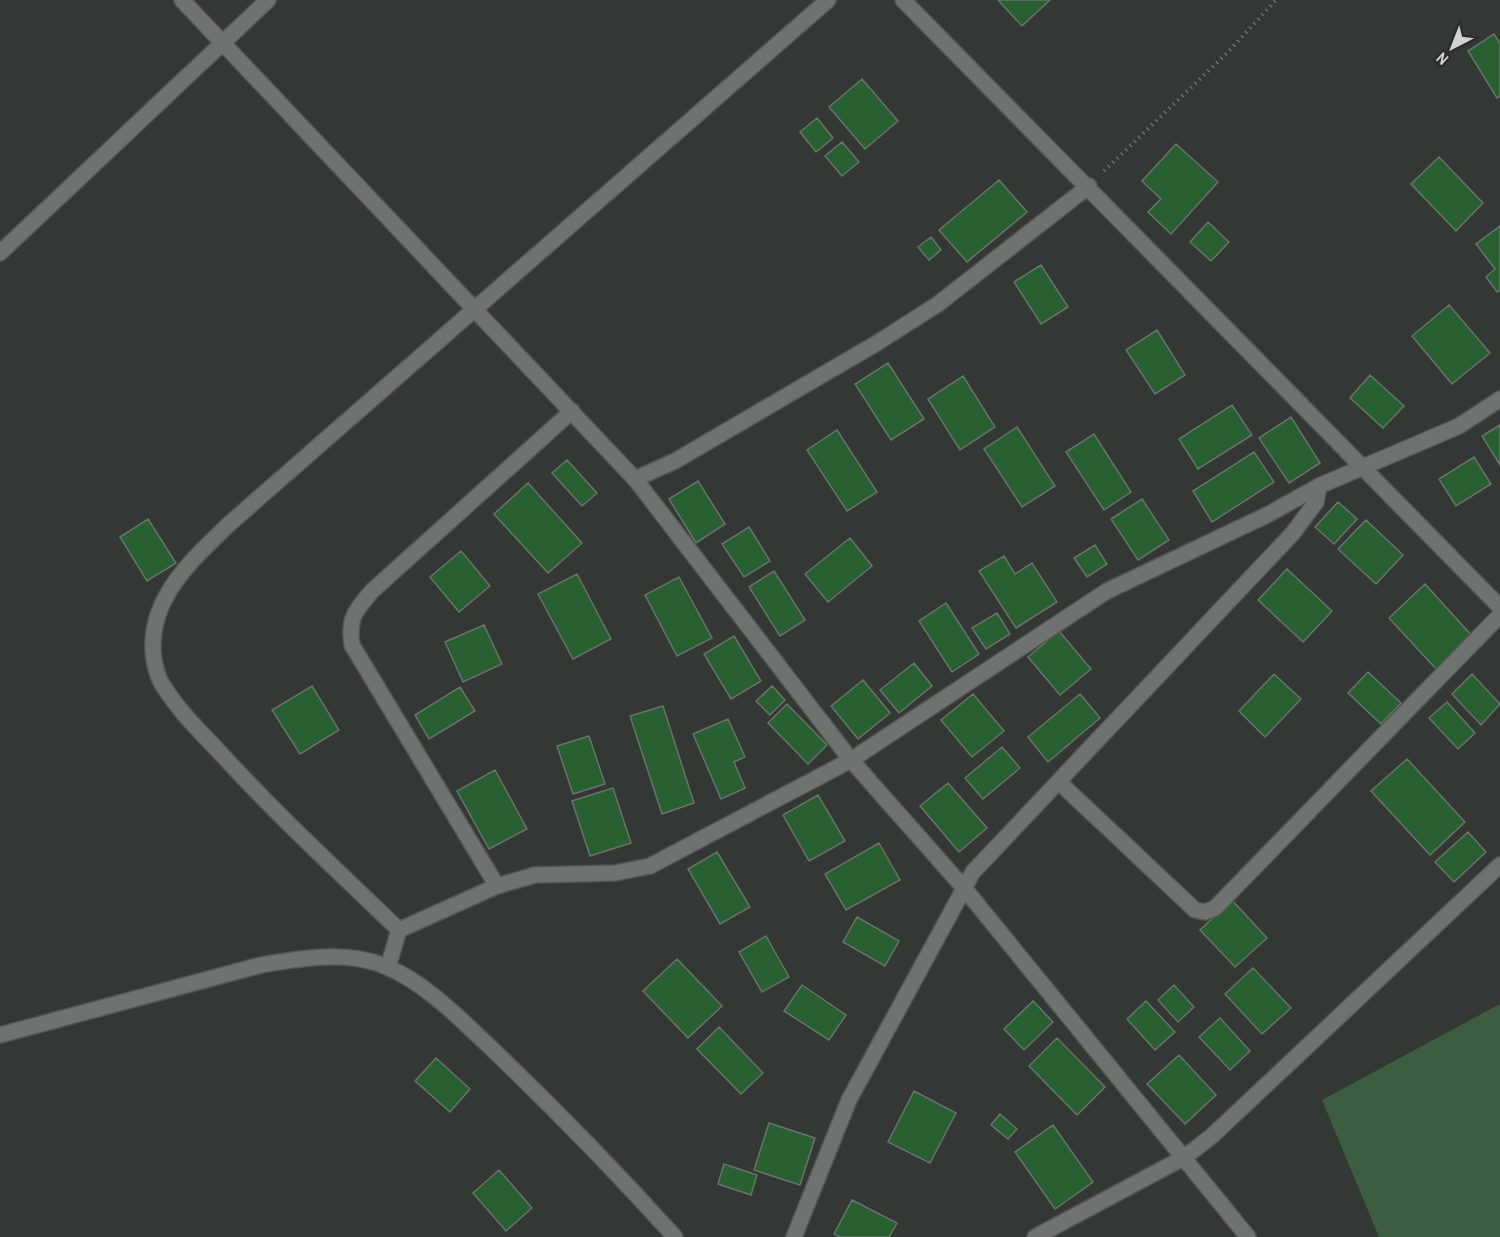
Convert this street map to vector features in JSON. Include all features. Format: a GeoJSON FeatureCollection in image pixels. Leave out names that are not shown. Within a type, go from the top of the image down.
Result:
{"type":"FeatureCollection","features":[{"type":"Feature","properties":{"kind":"street"},"geometry":{"type":"LineString","coordinates":[[182,0],[475,307],[635,479],[851,760],[964,888],[1248,1237]]}},
{"type":"Feature","properties":{"kind":"street"},"geometry":{"type":"LineString","coordinates":[[0,253],[268,0]]}},
{"type":"Feature","properties":{"kind":"street"},"geometry":{"type":"LineString","coordinates":[[399,930],[255,790],[183,712],[161,682],[153,650],[156,622],[177,576],[228,525],[828,0]]}},
{"type":"Feature","properties":{"kind":"street"},"geometry":{"type":"LineString","coordinates":[[903,0],[1089,186],[1362,469],[1500,607]]}},
{"type":"Feature","properties":{"kind":"street"},"geometry":{"type":"LineString","coordinates":[[635,479],[675,461],[877,343],[938,304],[1089,186]]}},
{"type":"Feature","properties":{"kind":"street"},"geometry":{"type":"LineString","coordinates":[[388,967],[399,930],[497,886],[535,875],[615,873],[650,866],[851,760],[1107,591],[1269,514],[1319,486],[1459,426],[1500,399]]}},
{"type":"Feature","properties":{"kind":"street"},"geometry":{"type":"LineString","coordinates":[[497,886],[352,645],[349,627],[356,610],[372,591],[572,411]]}},
{"type":"Feature","properties":{"kind":"street"},"geometry":{"type":"LineString","coordinates":[[794,1237],[849,1100],[974,872],[1293,533],[1316,502],[1319,486]]}},
{"type":"Feature","properties":{"kind":"street"},"geometry":{"type":"LineString","coordinates":[[1060,783],[1195,910],[1205,912],[1215,908],[1500,615]]}},
{"type":"Feature","properties":{"kind":"street"},"geometry":{"type":"LineString","coordinates":[[1035,1237],[1185,1157],[1213,1135],[1500,865]]}},
{"type":"Feature","properties":{"kind":"street"},"geometry":{"type":"LineString","coordinates":[[0,1035],[261,965],[304,958],[363,959],[388,967],[436,998],[582,1135],[675,1237]]}},
{"type":"Feature","properties":{"kind":"path"},"geometry":{"type":"LineString","coordinates":[[1089,186],[1229,51],[1276,0]]}},
{"type":"Feature","properties":{"kind":"green space"},"geometry":{"type":"Polygon","coordinates":[[[1500,1004],[1500,1237],[1379,1237],[1322,1100],[1500,1004]]]}},
{"type":"Feature","properties":{"kind":"building"},"geometry":{"type":"Polygon","coordinates":[[[998,0],[1050,0],[1022,26],[998,0]]]}},
{"type":"Feature","properties":{"kind":"building"},"geometry":{"type":"Polygon","coordinates":[[[1494,34],[1500,43],[1500,96],[1497,98],[1468,51],[1494,34]]]}},
{"type":"Feature","properties":{"kind":"building"},"geometry":{"type":"Polygon","coordinates":[[[862,79],[898,121],[865,149],[829,107],[862,79]]]}},
{"type":"Feature","properties":{"kind":"building"},"geometry":{"type":"Polygon","coordinates":[[[817,118],[833,138],[816,152],[800,132],[817,118]]]}},
{"type":"Feature","properties":{"kind":"building"},"geometry":{"type":"Polygon","coordinates":[[[842,142],[859,162],[842,176],[825,156],[842,142]]]}},
{"type":"Feature","properties":{"kind":"building"},"geometry":{"type":"Polygon","coordinates":[[[1176,144],[1218,182],[1171,234],[1148,212],[1161,199],[1142,181],[1176,144]]]}},
{"type":"Feature","properties":{"kind":"building"},"geometry":{"type":"Polygon","coordinates":[[[1439,157],[1483,203],[1456,231],[1411,184],[1439,157]]]}},
{"type":"Feature","properties":{"kind":"building"},"geometry":{"type":"Polygon","coordinates":[[[999,180],[1027,212],[967,262],[939,230],[999,180]]]}},
{"type":"Feature","properties":{"kind":"building"},"geometry":{"type":"Polygon","coordinates":[[[1208,222],[1229,242],[1211,261],[1190,242],[1208,222]]]}},
{"type":"Feature","properties":{"kind":"building"},"geometry":{"type":"Polygon","coordinates":[[[1500,226],[1500,290],[1497,292],[1486,277],[1495,269],[1476,244],[1500,226]]]}},
{"type":"Feature","properties":{"kind":"building"},"geometry":{"type":"Polygon","coordinates":[[[931,237],[941,250],[929,260],[918,247],[931,237]]]}},
{"type":"Feature","properties":{"kind":"building"},"geometry":{"type":"Polygon","coordinates":[[[1041,265],[1068,307],[1041,324],[1014,282],[1041,265]]]}},
{"type":"Feature","properties":{"kind":"building"},"geometry":{"type":"Polygon","coordinates":[[[1449,305],[1490,353],[1452,384],[1412,336],[1449,305]]]}},
{"type":"Feature","properties":{"kind":"building"},"geometry":{"type":"Polygon","coordinates":[[[1157,330],[1185,375],[1155,394],[1126,350],[1157,330]]]}},
{"type":"Feature","properties":{"kind":"building"},"geometry":{"type":"Polygon","coordinates":[[[888,363],[924,419],[891,440],[855,384],[888,363]]]}},
{"type":"Feature","properties":{"kind":"building"},"geometry":{"type":"Polygon","coordinates":[[[1370,375],[1404,406],[1383,428],[1350,398],[1370,375]]]}},
{"type":"Feature","properties":{"kind":"building"},"geometry":{"type":"Polygon","coordinates":[[[963,376],[995,427],[960,450],[928,399],[963,376]]]}},
{"type":"Feature","properties":{"kind":"building"},"geometry":{"type":"Polygon","coordinates":[[[1232,405],[1252,435],[1198,469],[1179,439],[1232,405]]]}},
{"type":"Feature","properties":{"kind":"building"},"geometry":{"type":"Polygon","coordinates":[[[1291,417],[1320,463],[1289,483],[1259,438],[1291,417]]]}},
{"type":"Feature","properties":{"kind":"building"},"geometry":{"type":"Polygon","coordinates":[[[1500,425],[1500,465],[1482,436],[1500,425]]]}},
{"type":"Feature","properties":{"kind":"building"},"geometry":{"type":"Polygon","coordinates":[[[1017,427],[1055,486],[1022,507],[984,449],[1017,427]]]}},
{"type":"Feature","properties":{"kind":"building"},"geometry":{"type":"Polygon","coordinates":[[[837,430],[877,492],[847,511],[807,450],[837,430]]]}},
{"type":"Feature","properties":{"kind":"building"},"geometry":{"type":"Polygon","coordinates":[[[1094,434],[1131,492],[1104,510],[1066,452],[1094,434]]]}},
{"type":"Feature","properties":{"kind":"building"},"geometry":{"type":"Polygon","coordinates":[[[1254,452],[1274,482],[1212,522],[1193,491],[1254,452]]]}},
{"type":"Feature","properties":{"kind":"building"},"geometry":{"type":"Polygon","coordinates":[[[1474,457],[1491,484],[1456,506],[1439,479],[1474,457]]]}},
{"type":"Feature","properties":{"kind":"building"},"geometry":{"type":"Polygon","coordinates":[[[567,460],[597,493],[582,506],[552,473],[567,460]]]}},
{"type":"Feature","properties":{"kind":"building"},"geometry":{"type":"Polygon","coordinates":[[[698,481],[725,524],[696,543],[669,499],[698,481]]]}},
{"type":"Feature","properties":{"kind":"building"},"geometry":{"type":"Polygon","coordinates":[[[528,483],[582,543],[548,573],[494,514],[528,483]]]}},
{"type":"Feature","properties":{"kind":"building"},"geometry":{"type":"Polygon","coordinates":[[[1142,499],[1169,540],[1138,560],[1111,519],[1142,499]]]}},
{"type":"Feature","properties":{"kind":"building"},"geometry":{"type":"Polygon","coordinates":[[[1338,502],[1357,519],[1334,544],[1315,527],[1338,502]]]}},
{"type":"Feature","properties":{"kind":"building"},"geometry":{"type":"Polygon","coordinates":[[[148,519],[176,563],[147,581],[120,537],[148,519]]]}},
{"type":"Feature","properties":{"kind":"building"},"geometry":{"type":"Polygon","coordinates":[[[1366,520],[1403,555],[1376,584],[1338,549],[1366,520]]]}},
{"type":"Feature","properties":{"kind":"building"},"geometry":{"type":"Polygon","coordinates":[[[749,527],[770,561],[744,577],[722,544],[749,527]]]}},
{"type":"Feature","properties":{"kind":"building"},"geometry":{"type":"Polygon","coordinates":[[[850,538],[872,566],[828,602],[805,574],[850,538]]]}},
{"type":"Feature","properties":{"kind":"building"},"geometry":{"type":"Polygon","coordinates":[[[1095,545],[1107,564],[1087,577],[1074,558],[1095,545]]]}},
{"type":"Feature","properties":{"kind":"building"},"geometry":{"type":"Polygon","coordinates":[[[461,551],[490,586],[459,612],[430,577],[461,551]]]}},
{"type":"Feature","properties":{"kind":"building"},"geometry":{"type":"Polygon","coordinates":[[[1004,556],[1015,574],[1032,563],[1057,602],[1016,628],[979,571],[1004,556]]]}},
{"type":"Feature","properties":{"kind":"building"},"geometry":{"type":"Polygon","coordinates":[[[1287,569],[1332,611],[1303,642],[1258,600],[1287,569]]]}},
{"type":"Feature","properties":{"kind":"building"},"geometry":{"type":"Polygon","coordinates":[[[774,571],[805,620],[780,636],[749,587],[774,571]]]}},
{"type":"Feature","properties":{"kind":"building"},"geometry":{"type":"Polygon","coordinates":[[[577,574],[611,639],[573,659],[538,594],[577,574]]]}},
{"type":"Feature","properties":{"kind":"building"},"geometry":{"type":"Polygon","coordinates":[[[679,577],[712,638],[677,656],[645,595],[679,577]]]}},
{"type":"Feature","properties":{"kind":"building"},"geometry":{"type":"Polygon","coordinates":[[[1425,584],[1473,637],[1437,670],[1389,618],[1425,584]]]}},
{"type":"Feature","properties":{"kind":"building"},"geometry":{"type":"Polygon","coordinates":[[[946,603],[979,654],[952,672],[919,621],[946,603]]]}},
{"type":"Feature","properties":{"kind":"building"},"geometry":{"type":"Polygon","coordinates":[[[997,613],[1010,634],[986,649],[972,628],[997,613]]]}},
{"type":"Feature","properties":{"kind":"building"},"geometry":{"type":"Polygon","coordinates":[[[484,625],[502,664],[463,682],[445,642],[484,625]]]}},
{"type":"Feature","properties":{"kind":"building"},"geometry":{"type":"Polygon","coordinates":[[[1059,631],[1091,669],[1060,695],[1028,657],[1059,631]]]}},
{"type":"Feature","properties":{"kind":"building"},"geometry":{"type":"Polygon","coordinates":[[[734,636],[761,681],[731,699],[704,654],[734,636]]]}},
{"type":"Feature","properties":{"kind":"building"},"geometry":{"type":"Polygon","coordinates":[[[914,663],[932,686],[899,713],[880,690],[914,663]]]}},
{"type":"Feature","properties":{"kind":"building"},"geometry":{"type":"Polygon","coordinates":[[[1368,672],[1401,703],[1381,724],[1348,693],[1368,672]]]}},
{"type":"Feature","properties":{"kind":"building"},"geometry":{"type":"Polygon","coordinates":[[[1274,674],[1301,699],[1265,737],[1239,711],[1274,674]]]}},
{"type":"Feature","properties":{"kind":"building"},"geometry":{"type":"Polygon","coordinates":[[[1472,674],[1500,704],[1481,725],[1452,694],[1472,674]]]}},
{"type":"Feature","properties":{"kind":"building"},"geometry":{"type":"Polygon","coordinates":[[[863,680],[890,713],[858,739],[831,706],[863,680]]]}},
{"type":"Feature","properties":{"kind":"building"},"geometry":{"type":"Polygon","coordinates":[[[312,686],[339,730],[300,754],[272,710],[312,686]]]}},
{"type":"Feature","properties":{"kind":"building"},"geometry":{"type":"Polygon","coordinates":[[[772,686],[785,700],[770,715],[756,701],[772,686]]]}},
{"type":"Feature","properties":{"kind":"building"},"geometry":{"type":"Polygon","coordinates":[[[460,687],[475,711],[429,739],[415,715],[460,687]]]}},
{"type":"Feature","properties":{"kind":"building"},"geometry":{"type":"Polygon","coordinates":[[[973,694],[1004,731],[972,757],[941,720],[973,694]]]}},
{"type":"Feature","properties":{"kind":"building"},"geometry":{"type":"Polygon","coordinates":[[[1080,694],[1100,718],[1048,762],[1028,737],[1080,694]]]}},
{"type":"Feature","properties":{"kind":"building"},"geometry":{"type":"Polygon","coordinates":[[[1447,702],[1475,733],[1458,749],[1429,718],[1447,702]]]}},
{"type":"Feature","properties":{"kind":"building"},"geometry":{"type":"Polygon","coordinates":[[[787,704],[827,745],[808,764],[768,723],[787,704]]]}},
{"type":"Feature","properties":{"kind":"building"},"geometry":{"type":"Polygon","coordinates":[[[663,706],[694,803],[662,814],[630,716],[663,706]]]}},
{"type":"Feature","properties":{"kind":"building"},"geometry":{"type":"Polygon","coordinates":[[[728,719],[745,757],[734,762],[745,788],[721,799],[693,734],[728,719]]]}},
{"type":"Feature","properties":{"kind":"building"},"geometry":{"type":"Polygon","coordinates":[[[589,736],[605,784],[573,794],[557,746],[589,736]]]}},
{"type":"Feature","properties":{"kind":"building"},"geometry":{"type":"Polygon","coordinates":[[[1002,747],[1020,768],[983,799],[965,778],[1002,747]]]}},
{"type":"Feature","properties":{"kind":"building"},"geometry":{"type":"Polygon","coordinates":[[[1407,759],[1465,822],[1430,855],[1371,791],[1407,759]]]}},
{"type":"Feature","properties":{"kind":"building"},"geometry":{"type":"Polygon","coordinates":[[[495,770],[527,829],[489,849],[457,791],[495,770]]]}},
{"type":"Feature","properties":{"kind":"building"},"geometry":{"type":"Polygon","coordinates":[[[948,783],[987,828],[959,852],[920,806],[948,783]]]}},
{"type":"Feature","properties":{"kind":"building"},"geometry":{"type":"Polygon","coordinates":[[[613,788],[631,843],[590,856],[572,801],[613,788]]]}},
{"type":"Feature","properties":{"kind":"building"},"geometry":{"type":"Polygon","coordinates":[[[818,795],[845,841],[809,861],[783,815],[818,795]]]}},
{"type":"Feature","properties":{"kind":"building"},"geometry":{"type":"Polygon","coordinates":[[[1468,832],[1486,852],[1454,882],[1435,862],[1468,832]]]}},
{"type":"Feature","properties":{"kind":"building"},"geometry":{"type":"Polygon","coordinates":[[[879,843],[900,880],[846,910],[825,874],[879,843]]]}},
{"type":"Feature","properties":{"kind":"building"},"geometry":{"type":"Polygon","coordinates":[[[717,852],[750,907],[720,924],[688,869],[717,852]]]}},
{"type":"Feature","properties":{"kind":"building"},"geometry":{"type":"Polygon","coordinates":[[[1232,900],[1267,938],[1235,967],[1200,930],[1232,900]]]}},
{"type":"Feature","properties":{"kind":"building"},"geometry":{"type":"Polygon","coordinates":[[[857,917],[899,941],[885,966],[843,942],[857,917]]]}},
{"type":"Feature","properties":{"kind":"building"},"geometry":{"type":"Polygon","coordinates":[[[766,936],[789,977],[762,992],[739,952],[766,936]]]}},
{"type":"Feature","properties":{"kind":"building"},"geometry":{"type":"Polygon","coordinates":[[[677,959],[722,1006],[688,1038],[643,991],[677,959]]]}},
{"type":"Feature","properties":{"kind":"building"},"geometry":{"type":"Polygon","coordinates":[[[1253,968],[1291,1008],[1262,1034],[1225,994],[1253,968]]]}},
{"type":"Feature","properties":{"kind":"building"},"geometry":{"type":"Polygon","coordinates":[[[802,985],[846,1015],[829,1040],[784,1011],[802,985]]]}},
{"type":"Feature","properties":{"kind":"building"},"geometry":{"type":"Polygon","coordinates":[[[1174,985],[1194,1007],[1178,1022],[1158,1000],[1174,985]]]}},
{"type":"Feature","properties":{"kind":"building"},"geometry":{"type":"Polygon","coordinates":[[[1033,1001],[1053,1022],[1024,1050],[1004,1029],[1033,1001]]]}},
{"type":"Feature","properties":{"kind":"building"},"geometry":{"type":"Polygon","coordinates":[[[1146,1001],[1175,1032],[1155,1050],[1127,1019],[1146,1001]]]}},
{"type":"Feature","properties":{"kind":"building"},"geometry":{"type":"Polygon","coordinates":[[[1220,1018],[1250,1051],[1230,1070],[1199,1037],[1220,1018]]]}},
{"type":"Feature","properties":{"kind":"building"},"geometry":{"type":"Polygon","coordinates":[[[719,1027],[763,1073],[741,1094],[697,1049],[719,1027]]]}},
{"type":"Feature","properties":{"kind":"building"},"geometry":{"type":"Polygon","coordinates":[[[1057,1038],[1105,1087],[1077,1115],[1029,1066],[1057,1038]]]}},
{"type":"Feature","properties":{"kind":"building"},"geometry":{"type":"Polygon","coordinates":[[[1179,1055],[1216,1095],[1185,1124],[1147,1084],[1179,1055]]]}},
{"type":"Feature","properties":{"kind":"building"},"geometry":{"type":"Polygon","coordinates":[[[436,1058],[470,1089],[450,1112],[415,1081],[436,1058]]]}},
{"type":"Feature","properties":{"kind":"building"},"geometry":{"type":"Polygon","coordinates":[[[914,1091],[956,1113],[930,1163],[888,1142],[914,1091]]]}},
{"type":"Feature","properties":{"kind":"building"},"geometry":{"type":"Polygon","coordinates":[[[1000,1114],[1017,1129],[1008,1139],[991,1125],[1000,1114]]]}},
{"type":"Feature","properties":{"kind":"building"},"geometry":{"type":"Polygon","coordinates":[[[769,1123],[815,1138],[800,1185],[754,1170],[769,1123]]]}},
{"type":"Feature","properties":{"kind":"building"},"geometry":{"type":"Polygon","coordinates":[[[1053,1125],[1093,1182],[1055,1209],[1015,1152],[1053,1125]]]}},
{"type":"Feature","properties":{"kind":"building"},"geometry":{"type":"Polygon","coordinates":[[[724,1164],[757,1175],[751,1195],[718,1184],[724,1164]]]}},
{"type":"Feature","properties":{"kind":"building"},"geometry":{"type":"Polygon","coordinates":[[[499,1170],[532,1208],[506,1231],[473,1193],[499,1170]]]}},
{"type":"Feature","properties":{"kind":"building"},"geometry":{"type":"Polygon","coordinates":[[[852,1200],[897,1223],[889,1237],[840,1237],[834,1234],[852,1200]]]}}]}
